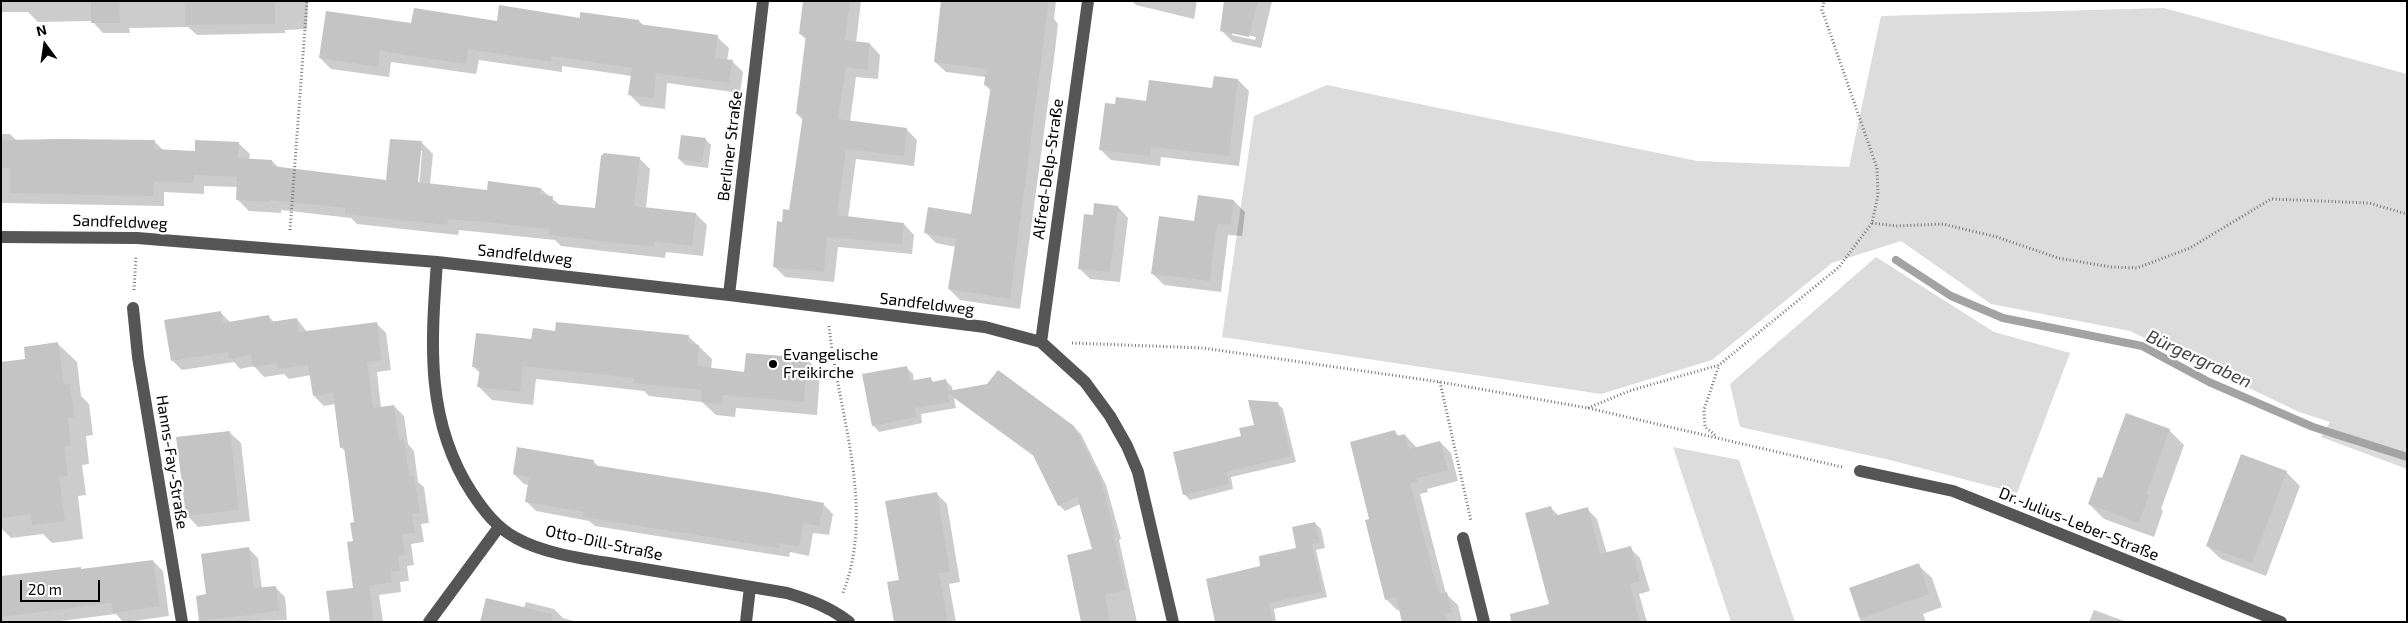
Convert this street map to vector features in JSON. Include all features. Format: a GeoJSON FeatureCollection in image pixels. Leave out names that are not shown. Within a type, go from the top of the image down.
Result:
{"type":"FeatureCollection","features":[{"type":"Feature","properties":{"kind":"street","name":"Berliner Straße"},"geometry":{"type":"LineString","coordinates":[[730,295],[763,1]]}},
{"type":"Feature","properties":{"kind":"street","name":"Alfred-Delp-Straße"},"geometry":{"type":"LineString","coordinates":[[1041,342],[1088,1]]}},
{"type":"Feature","properties":{"kind":"street","name":"Sandfeldweg"},"geometry":{"type":"LineString","coordinates":[[1,237],[137,238],[437,262],[730,295],[985,327],[1041,342]]}},
{"type":"Feature","properties":{"kind":"street","name":"Otto-Dill-Straße"},"geometry":{"type":"LineString","coordinates":[[437,262],[433,340],[436,399],[442,428],[460,474],[478,502],[499,527],[518,540],[587,559],[750,586],[813,601],[836,611],[849,622]]}},
{"type":"Feature","properties":{"kind":"street","name":"Hanns-Fay-Straße"},"geometry":{"type":"LineString","coordinates":[[133,308],[140,367],[182,622]]}},
{"type":"Feature","properties":{"kind":"street"},"geometry":{"type":"LineString","coordinates":[[1041,342],[1085,382],[1110,416],[1127,446],[1142,491],[1173,622]]}},
{"type":"Feature","properties":{"kind":"street","name":"Dr.-Julius-Leber-Straße"},"geometry":{"type":"LineString","coordinates":[[1860,471],[1953,491],[2260,618],[2281,622]]}},
{"type":"Feature","properties":{"kind":"street"},"geometry":{"type":"LineString","coordinates":[[429,622],[499,527]]}},
{"type":"Feature","properties":{"kind":"street"},"geometry":{"type":"LineString","coordinates":[[1463,538],[1484,622]]}},
{"type":"Feature","properties":{"kind":"street"},"geometry":{"type":"LineString","coordinates":[[746,622],[750,586]]}},
{"type":"Feature","properties":{"kind":"path"},"geometry":{"type":"LineString","coordinates":[[288,249],[307,1]]}},
{"type":"Feature","properties":{"kind":"path"},"geometry":{"type":"LineString","coordinates":[[1588,408],[1629,391],[1719,365],[1839,267],[1872,223],[1878,195],[1877,168],[1822,10],[1824,1]]}},
{"type":"Feature","properties":{"kind":"path"},"geometry":{"type":"LineString","coordinates":[[1872,223],[1896,226],[1944,224],[1997,237],[2058,258],[2111,267],[2136,268],[2190,248],[2271,200],[2369,202],[2407,214]]}},
{"type":"Feature","properties":{"kind":"path"},"geometry":{"type":"LineString","coordinates":[[133,308],[137,238]]}},
{"type":"Feature","properties":{"kind":"path"},"geometry":{"type":"LineString","coordinates":[[829,308],[830,338],[856,494],[858,527],[849,579],[836,611]]}},
{"type":"Feature","properties":{"kind":"path"},"geometry":{"type":"LineString","coordinates":[[1041,342],[1203,348],[1440,382],[1588,408],[1716,436],[1860,471]]}},
{"type":"Feature","properties":{"kind":"path"},"geometry":{"type":"LineString","coordinates":[[1716,436],[1705,427],[1704,410],[1719,365]]}},
{"type":"Feature","properties":{"kind":"path"},"geometry":{"type":"LineString","coordinates":[[1440,382],[1475,535],[1463,538]]}},
{"type":"Feature","properties":{"kind":"shaded area"},"geometry":{"type":"Polygon","coordinates":[[[2164,8],[2407,74],[2407,469],[2321,437],[2330,422],[2299,412],[2130,331],[1991,304],[1901,241],[1832,263],[1712,360],[1601,394],[1222,337],[1254,116],[1327,85],[1697,161],[1849,167],[1881,16],[2164,8]]]}},
{"type":"Feature","properties":{"kind":"shaded area"},"geometry":{"type":"Polygon","coordinates":[[[1876,257],[1994,332],[2070,353],[2017,493],[1890,460],[1740,427],[1730,384],[1876,257]]]}},
{"type":"Feature","properties":{"kind":"shaded area"},"geometry":{"type":"Polygon","coordinates":[[[1673,447],[1739,460],[1795,622],[1731,622],[1673,447]]]}},
{"type":"Feature","properties":{"kind":"building"},"geometry":{"type":"Polygon","coordinates":[[[91,1],[119,1],[120,23],[91,23],[91,1]]]}},
{"type":"Feature","properties":{"kind":"building"},"geometry":{"type":"Polygon","coordinates":[[[185,1],[275,1],[275,24],[185,25],[185,1]]]}},
{"type":"Feature","properties":{"kind":"building"},"geometry":{"type":"Polygon","coordinates":[[[803,1],[850,1],[845,40],[870,43],[867,70],[846,67],[838,119],[907,128],[904,156],[846,149],[837,215],[904,223],[902,244],[827,237],[824,272],[773,267],[777,221],[782,222],[783,209],[789,210],[803,115],[796,114],[806,35],[799,34],[803,1]]]}},
{"type":"Feature","properties":{"kind":"building"},"geometry":{"type":"Polygon","coordinates":[[[941,1],[1049,1],[1010,299],[948,289],[956,239],[924,233],[928,207],[971,214],[991,86],[984,85],[986,69],[934,62],[941,1]]]}},
{"type":"Feature","properties":{"kind":"building"},"geometry":{"type":"Polygon","coordinates":[[[1224,1],[1258,1],[1249,37],[1220,31],[1224,1]]]}},
{"type":"Feature","properties":{"kind":"building"},"geometry":{"type":"Polygon","coordinates":[[[499,5],[580,18],[580,12],[639,20],[639,24],[718,35],[715,58],[733,60],[729,83],[656,73],[654,98],[628,95],[632,68],[552,56],[551,62],[468,49],[466,64],[380,51],[378,67],[319,58],[326,11],[411,23],[414,8],[497,21],[499,5]]]}},
{"type":"Feature","properties":{"kind":"building"},"geometry":{"type":"Polygon","coordinates":[[[1214,76],[1238,79],[1229,156],[1151,147],[1150,156],[1099,150],[1105,103],[1115,104],[1116,97],[1146,101],[1149,80],[1212,88],[1214,76]]]}},
{"type":"Feature","properties":{"kind":"building"},"geometry":{"type":"Polygon","coordinates":[[[681,135],[706,138],[702,163],[678,159],[681,135]]]}},
{"type":"Feature","properties":{"kind":"building"},"geometry":{"type":"Polygon","coordinates":[[[390,139],[422,141],[418,182],[487,190],[488,181],[541,188],[540,195],[553,196],[552,204],[595,208],[601,156],[604,153],[640,157],[634,206],[696,213],[692,246],[655,241],[654,247],[549,235],[549,229],[448,219],[447,225],[345,214],[345,208],[270,200],[270,202],[236,200],[238,158],[272,160],[272,166],[386,180],[390,139]]]}},
{"type":"Feature","properties":{"kind":"building"},"geometry":{"type":"Polygon","coordinates":[[[1,140],[155,140],[154,149],[195,151],[195,140],[239,142],[237,177],[194,175],[193,183],[154,182],[153,196],[10,193],[10,168],[1,168],[1,140]]]}},
{"type":"Feature","properties":{"kind":"building"},"geometry":{"type":"Polygon","coordinates":[[[1198,195],[1234,200],[1231,225],[1217,224],[1210,281],[1151,274],[1159,216],[1194,221],[1198,195]]]}},
{"type":"Feature","properties":{"kind":"building"},"geometry":{"type":"Polygon","coordinates":[[[1094,203],[1118,206],[1110,272],[1078,269],[1084,214],[1093,215],[1094,203]]]}},
{"type":"Feature","properties":{"kind":"building"},"geometry":{"type":"Polygon","coordinates":[[[221,311],[223,323],[269,315],[270,322],[297,318],[299,332],[377,322],[382,360],[367,362],[373,408],[394,405],[399,440],[404,439],[409,476],[414,476],[420,513],[412,514],[415,533],[402,534],[405,555],[398,556],[400,571],[390,572],[392,582],[369,586],[374,622],[330,622],[326,591],[353,588],[347,542],[353,541],[350,523],[354,522],[344,447],[340,448],[333,393],[313,396],[308,365],[278,369],[277,363],[253,367],[251,355],[229,359],[228,352],[171,361],[164,320],[221,311]]]}},
{"type":"Feature","properties":{"kind":"building"},"geometry":{"type":"Polygon","coordinates":[[[556,322],[689,335],[688,343],[699,345],[697,366],[744,372],[746,353],[807,358],[804,402],[723,395],[722,404],[701,402],[702,390],[634,383],[634,378],[523,366],[520,392],[477,387],[480,368],[472,367],[476,333],[531,339],[533,328],[555,331],[556,322]]]}},
{"type":"Feature","properties":{"kind":"building"},"geometry":{"type":"Polygon","coordinates":[[[58,342],[64,385],[70,384],[74,417],[68,417],[71,446],[64,447],[68,476],[59,477],[65,521],[32,525],[31,514],[1,518],[1,362],[25,359],[24,347],[58,342]]]}},
{"type":"Feature","properties":{"kind":"building"},"geometry":{"type":"Polygon","coordinates":[[[907,366],[910,381],[931,377],[932,382],[946,379],[948,391],[987,384],[998,370],[1074,426],[1100,477],[1115,533],[1113,534],[1126,590],[1105,595],[1110,622],[1081,622],[1067,555],[1092,549],[1077,496],[1058,506],[1030,449],[1028,451],[948,393],[950,402],[915,408],[916,417],[872,426],[862,374],[907,366]]]}},
{"type":"Feature","properties":{"kind":"building"},"geometry":{"type":"Polygon","coordinates":[[[1248,400],[1278,402],[1291,456],[1226,472],[1229,484],[1183,495],[1173,452],[1241,436],[1239,428],[1254,425],[1248,400]]]}},
{"type":"Feature","properties":{"kind":"building"},"geometry":{"type":"Polygon","coordinates":[[[2126,413],[2170,429],[2146,494],[2149,495],[2139,523],[2088,504],[2098,477],[2102,478],[2126,413]]]}},
{"type":"Feature","properties":{"kind":"building"},"geometry":{"type":"Polygon","coordinates":[[[1395,430],[1397,436],[1405,434],[1409,449],[1440,441],[1448,470],[1417,478],[1418,481],[1410,483],[1437,587],[1440,594],[1447,592],[1452,612],[1445,614],[1447,622],[1402,622],[1396,597],[1385,600],[1365,520],[1369,519],[1350,442],[1395,430]]]}},
{"type":"Feature","properties":{"kind":"building"},"geometry":{"type":"Polygon","coordinates":[[[230,431],[239,510],[186,516],[176,437],[230,431]]]}},
{"type":"Feature","properties":{"kind":"building"},"geometry":{"type":"Polygon","coordinates":[[[517,447],[594,460],[593,465],[824,503],[819,526],[803,523],[799,547],[780,543],[779,548],[583,517],[584,512],[525,502],[529,477],[513,474],[517,447]]]}},
{"type":"Feature","properties":{"kind":"building"},"geometry":{"type":"Polygon","coordinates":[[[2241,454],[2287,471],[2252,563],[2206,546],[2241,454]]]}},
{"type":"Feature","properties":{"kind":"building"},"geometry":{"type":"Polygon","coordinates":[[[937,492],[950,572],[939,573],[948,622],[894,622],[887,582],[899,580],[885,501],[937,492]]]}},
{"type":"Feature","properties":{"kind":"building"},"geometry":{"type":"Polygon","coordinates":[[[1551,506],[1554,516],[1588,507],[1600,554],[1631,546],[1640,581],[1630,584],[1640,622],[1511,622],[1510,614],[1549,604],[1525,513],[1551,506]]]}},
{"type":"Feature","properties":{"kind":"building"},"geometry":{"type":"Polygon","coordinates":[[[1315,522],[1320,542],[1309,545],[1312,545],[1322,592],[1269,603],[1273,622],[1215,622],[1206,579],[1260,566],[1259,556],[1296,548],[1292,527],[1315,522]]]}},
{"type":"Feature","properties":{"kind":"building"},"geometry":{"type":"Polygon","coordinates":[[[249,547],[254,588],[276,586],[279,611],[199,621],[196,596],[206,594],[201,554],[249,547]]]}},
{"type":"Feature","properties":{"kind":"building"},"geometry":{"type":"Polygon","coordinates":[[[153,560],[160,606],[113,613],[111,603],[1,617],[1,576],[153,560]]]}},
{"type":"Feature","properties":{"kind":"building"},"geometry":{"type":"Polygon","coordinates":[[[1919,563],[1929,594],[1860,619],[1849,588],[1919,563]]]}},
{"type":"Feature","properties":{"kind":"building"},"geometry":{"type":"Polygon","coordinates":[[[486,598],[552,614],[551,622],[480,622],[486,598]]]}},
{"type":"Feature","properties":{"kind":"waterway","name":"Bürgergraben"},"geometry":{"type":"LineString","coordinates":[[1896,260],[1951,296],[2003,318],[2142,346],[2209,382],[2313,427],[2407,457]]}},
{"type":"Feature","properties":{"kind":"place","name":"Evangelische Freikirche"},"geometry":{"type":"Point","coordinates":[773,364]}}]}
